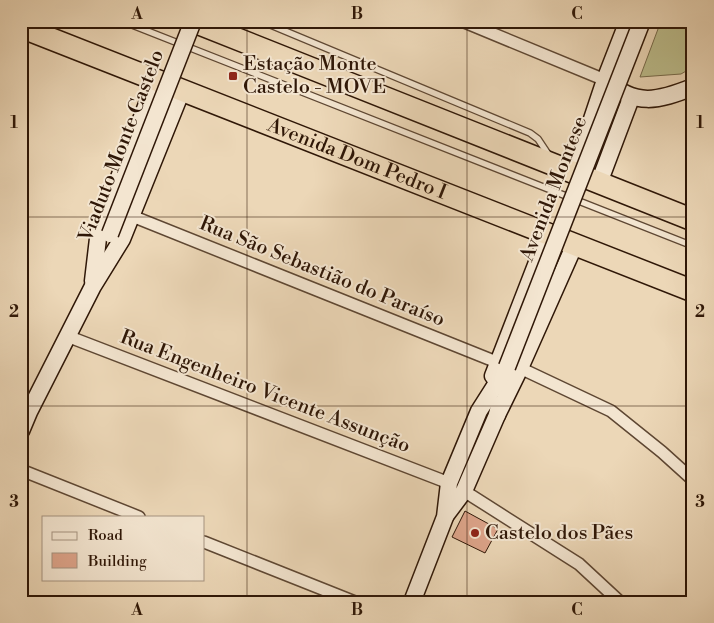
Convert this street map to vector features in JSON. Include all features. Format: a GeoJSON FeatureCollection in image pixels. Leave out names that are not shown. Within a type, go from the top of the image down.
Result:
{"type":"FeatureCollection","features":[{"type":"Feature","properties":{"kind":"highway"},"geometry":{"type":"LineString","coordinates":[[203,24],[693,220]]}},
{"type":"Feature","properties":{"kind":"highway","name":"Avenida Dom Pedro I"},"geometry":{"type":"LineString","coordinates":[[21,27],[693,291]]}},
{"type":"Feature","properties":{"kind":"street"},"geometry":{"type":"LineString","coordinates":[[462,21],[606,80],[631,98],[661,98],[693,87]]}},
{"type":"Feature","properties":{"kind":"street"},"geometry":{"type":"LineString","coordinates":[[565,170],[606,80],[628,21]]}},
{"type":"Feature","properties":{"kind":"street","name":"Avenida Montese"},"geometry":{"type":"LineString","coordinates":[[508,367],[642,21]]}},
{"type":"Feature","properties":{"kind":"street","name":"Viaduto Monte Castelo"},"geometry":{"type":"LineString","coordinates":[[92,286],[110,234],[203,24]]}},
{"type":"Feature","properties":{"kind":"street"},"geometry":{"type":"LineString","coordinates":[[92,286],[99,230],[156,80]]}},
{"type":"Feature","properties":{"kind":"street"},"geometry":{"type":"LineString","coordinates":[[21,431],[25,411],[67,336],[92,286],[122,239],[182,90]]}},
{"type":"Feature","properties":{"kind":"street"},"geometry":{"type":"LineString","coordinates":[[599,183],[631,98]]}},
{"type":"Feature","properties":{"kind":"street","name":"Rua São Sebastião do Paraíso"},"geometry":{"type":"LineString","coordinates":[[132,216],[508,367],[611,411],[693,480]]}},
{"type":"Feature","properties":{"kind":"street"},"geometry":{"type":"LineString","coordinates":[[445,517],[464,491],[497,415],[508,367],[548,234]]}},
{"type":"Feature","properties":{"kind":"street"},"geometry":{"type":"LineString","coordinates":[[412,602],[445,517],[449,483],[479,411],[508,367],[575,244]]}},
{"type":"Feature","properties":{"kind":"street","name":"Rua Engenheiro Vicente Assunção"},"geometry":{"type":"LineString","coordinates":[[67,336],[449,483]]}},
{"type":"Feature","properties":{"kind":"street"},"geometry":{"type":"LineString","coordinates":[[21,470],[136,516]]}},
{"type":"Feature","properties":{"kind":"street"},"geometry":{"type":"LineString","coordinates":[[464,491],[579,564],[620,602]]}},
{"type":"Feature","properties":{"kind":"street"},"geometry":{"type":"LineString","coordinates":[[205,542],[355,602]]}},
{"type":"Feature","properties":{"kind":"lane"},"geometry":{"type":"LineString","coordinates":[[122,21],[693,246]]}},
{"type":"Feature","properties":{"kind":"lane"},"geometry":{"type":"LineString","coordinates":[[203,24],[234,21]]}},
{"type":"Feature","properties":{"kind":"lane"},"geometry":{"type":"LineString","coordinates":[[260,21],[530,133],[565,170]]}},
{"type":"Feature","properties":{"kind":"green space"},"geometry":{"type":"Polygon","coordinates":[[[661,21],[693,21],[693,67],[681,74],[640,77],[661,21]]]}},
{"type":"Feature","properties":{"kind":"building","name":"Castelo dos Pães"},"geometry":{"type":"Polygon","coordinates":[[[465,511],[498,529],[485,553],[452,537],[465,511]]]}},
{"type":"Feature","properties":{"kind":"place","name":"Estação Monte Castelo - MOVE"},"geometry":{"type":"Point","coordinates":[233,76]}},
{"type":"Feature","properties":{"kind":"place","name":"Castelo dos Pães"},"geometry":{"type":"Point","coordinates":[475,533]}}]}
